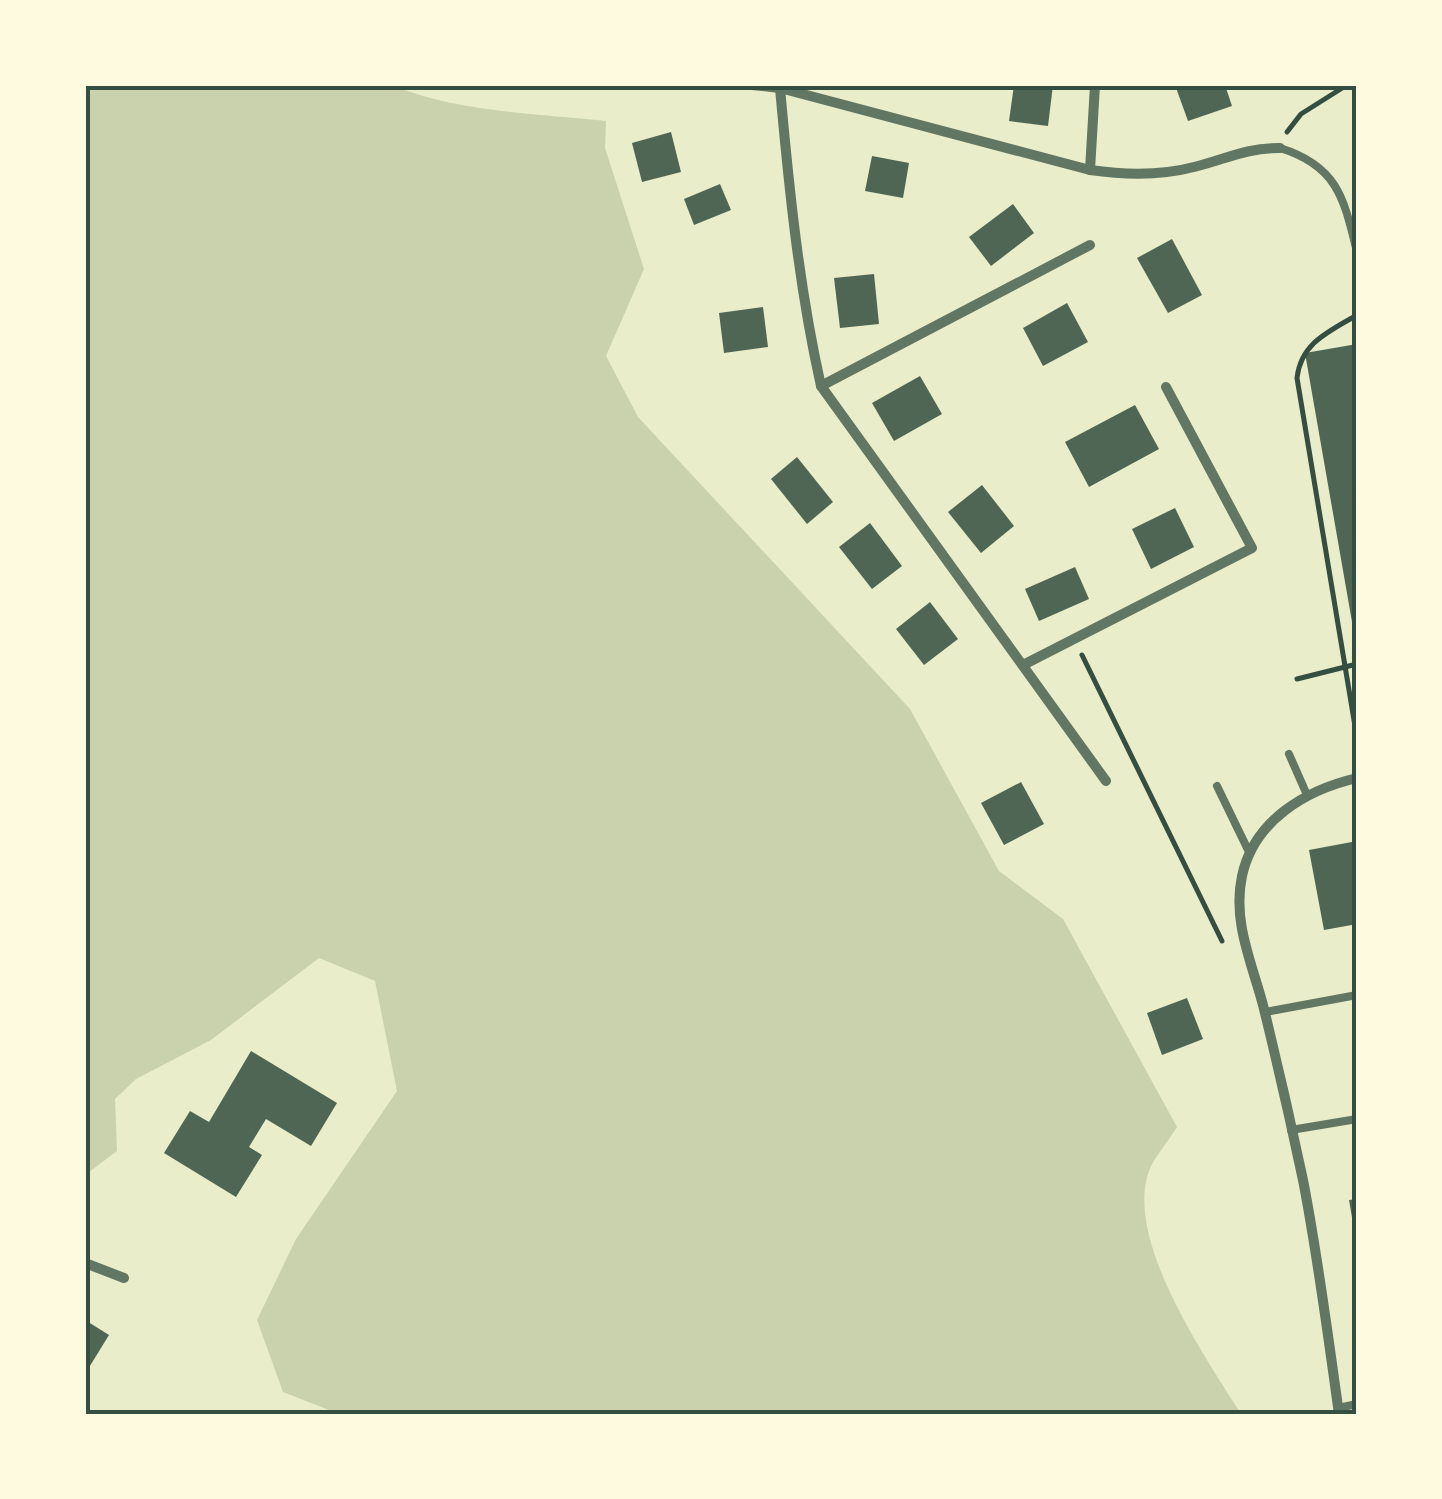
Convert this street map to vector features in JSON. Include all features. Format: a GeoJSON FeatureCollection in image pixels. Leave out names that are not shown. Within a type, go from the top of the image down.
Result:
{"type":"FeatureCollection","features":[{"type":"Feature","properties":{"kind":"street"},"geometry":{"type":"LineString","coordinates":[[752,85],[780,88],[1090,170],[1125,175],[1196,167],[1252,148],[1280,148]]}},
{"type":"Feature","properties":{"kind":"street"},"geometry":{"type":"LineString","coordinates":[[1090,170],[1095,85]]}},
{"type":"Feature","properties":{"kind":"street"},"geometry":{"type":"LineString","coordinates":[[780,88],[786,163],[809,330],[821,386],[1106,782]]}},
{"type":"Feature","properties":{"kind":"street"},"geometry":{"type":"LineString","coordinates":[[821,386],[1090,245]]}},
{"type":"Feature","properties":{"kind":"street"},"geometry":{"type":"LineString","coordinates":[[1023,665],[1252,548],[1166,387]]}},
{"type":"Feature","properties":{"kind":"street"},"geometry":{"type":"LineString","coordinates":[[1339,1411],[1303,1183],[1239,912],[1241,881],[1250,855],[1268,826],[1307,795],[1357,778]]}},
{"type":"Feature","properties":{"kind":"street"},"geometry":{"type":"LineString","coordinates":[[85,1263],[124,1278]]}},
{"type":"Feature","properties":{"kind":"lane"},"geometry":{"type":"LineString","coordinates":[[1280,148],[1316,163],[1332,180],[1345,202],[1357,252]]}},
{"type":"Feature","properties":{"kind":"lane"},"geometry":{"type":"LineString","coordinates":[[1288,754],[1307,795]]}},
{"type":"Feature","properties":{"kind":"lane"},"geometry":{"type":"LineString","coordinates":[[1218,786],[1250,855]]}},
{"type":"Feature","properties":{"kind":"lane"},"geometry":{"type":"LineString","coordinates":[[1264,1012],[1357,995]]}},
{"type":"Feature","properties":{"kind":"lane"},"geometry":{"type":"LineString","coordinates":[[1291,1130],[1357,1119]]}},
{"type":"Feature","properties":{"kind":"lane"},"geometry":{"type":"LineString","coordinates":[[1339,1411],[1357,1404]]}},
{"type":"Feature","properties":{"kind":"path"},"geometry":{"type":"LineString","coordinates":[[1280,148],[1288,129],[1301,114],[1347,85]]}},
{"type":"Feature","properties":{"kind":"path"},"geometry":{"type":"LineString","coordinates":[[1357,316],[1312,344],[1302,357],[1298,378],[1357,738]]}},
{"type":"Feature","properties":{"kind":"path"},"geometry":{"type":"LineString","coordinates":[[1074,639],[1229,955]]}},
{"type":"Feature","properties":{"kind":"path"},"geometry":{"type":"LineString","coordinates":[[1297,679],[1357,664]]}},
{"type":"Feature","properties":{"kind":"green space"},"geometry":{"type":"Polygon","coordinates":[[[85,85],[392,85],[471,107],[606,121],[605,148],[644,269],[606,356],[638,417],[910,709],[999,871],[1063,919],[1177,1127],[1151,1166],[1144,1194],[1147,1226],[1171,1294],[1241,1414],[339,1414],[283,1392],[257,1320],[296,1239],[397,1091],[375,981],[319,958],[211,1040],[136,1079],[115,1099],[117,1151],[85,1175],[85,85]]]}},
{"type":"Feature","properties":{"kind":"building"},"geometry":{"type":"Polygon","coordinates":[[[1014,85],[1053,85],[1048,126],[1009,121],[1014,85]]]}},
{"type":"Feature","properties":{"kind":"building"},"geometry":{"type":"Polygon","coordinates":[[[1175,85],[1225,85],[1232,106],[1188,121],[1175,85]]]}},
{"type":"Feature","properties":{"kind":"building"},"geometry":{"type":"Polygon","coordinates":[[[671,132],[681,172],[642,182],[632,143],[671,132]]]}},
{"type":"Feature","properties":{"kind":"building"},"geometry":{"type":"Polygon","coordinates":[[[872,156],[909,163],[903,198],[865,191],[872,156]]]}},
{"type":"Feature","properties":{"kind":"building"},"geometry":{"type":"Polygon","coordinates":[[[720,184],[731,210],[694,225],[684,199],[720,184]]]}},
{"type":"Feature","properties":{"kind":"building"},"geometry":{"type":"Polygon","coordinates":[[[1013,204],[1034,233],[991,266],[969,237],[1013,204]]]}},
{"type":"Feature","properties":{"kind":"building"},"geometry":{"type":"Polygon","coordinates":[[[1172,239],[1202,295],[1168,313],[1137,258],[1172,239]]]}},
{"type":"Feature","properties":{"kind":"building"},"geometry":{"type":"Polygon","coordinates":[[[874,274],[879,324],[840,328],[834,278],[874,274]]]}},
{"type":"Feature","properties":{"kind":"building"},"geometry":{"type":"Polygon","coordinates":[[[1067,303],[1088,342],[1043,366],[1023,328],[1067,303]]]}},
{"type":"Feature","properties":{"kind":"building"},"geometry":{"type":"Polygon","coordinates":[[[763,307],[768,347],[724,353],[719,313],[763,307]]]}},
{"type":"Feature","properties":{"kind":"building"},"geometry":{"type":"Polygon","coordinates":[[[1357,344],[1357,639],[1355,639],[1305,353],[1357,344]]]}},
{"type":"Feature","properties":{"kind":"building"},"geometry":{"type":"Polygon","coordinates":[[[920,376],[942,414],[894,441],[872,403],[920,376]]]}},
{"type":"Feature","properties":{"kind":"building"},"geometry":{"type":"Polygon","coordinates":[[[1135,405],[1159,449],[1089,487],[1065,442],[1135,405]]]}},
{"type":"Feature","properties":{"kind":"building"},"geometry":{"type":"Polygon","coordinates":[[[797,457],[833,502],[807,524],[771,479],[797,457]]]}},
{"type":"Feature","properties":{"kind":"building"},"geometry":{"type":"Polygon","coordinates":[[[982,485],[1014,526],[981,553],[948,512],[982,485]]]}},
{"type":"Feature","properties":{"kind":"building"},"geometry":{"type":"Polygon","coordinates":[[[1175,508],[1194,547],[1151,569],[1132,529],[1175,508]]]}},
{"type":"Feature","properties":{"kind":"building"},"geometry":{"type":"Polygon","coordinates":[[[870,523],[902,566],[872,589],[839,547],[870,523]]]}},
{"type":"Feature","properties":{"kind":"building"},"geometry":{"type":"Polygon","coordinates":[[[1075,567],[1089,599],[1039,621],[1025,589],[1075,567]]]}},
{"type":"Feature","properties":{"kind":"building"},"geometry":{"type":"Polygon","coordinates":[[[930,602],[958,639],[924,665],[896,629],[930,602]]]}},
{"type":"Feature","properties":{"kind":"building"},"geometry":{"type":"Polygon","coordinates":[[[1021,782],[1044,824],[1004,845],[981,803],[1021,782]]]}},
{"type":"Feature","properties":{"kind":"building"},"geometry":{"type":"Polygon","coordinates":[[[1357,841],[1357,924],[1324,930],[1309,850],[1357,841]]]}},
{"type":"Feature","properties":{"kind":"building"},"geometry":{"type":"Polygon","coordinates":[[[1187,998],[1203,1039],[1162,1055],[1147,1013],[1187,998]]]}},
{"type":"Feature","properties":{"kind":"building"},"geometry":{"type":"Polygon","coordinates":[[[251,1051],[337,1103],[311,1146],[266,1119],[249,1147],[262,1155],[236,1197],[164,1153],[190,1111],[209,1122],[251,1051]]]}},
{"type":"Feature","properties":{"kind":"building"},"geometry":{"type":"Polygon","coordinates":[[[1357,1199],[1357,1235],[1355,1235],[1349,1200],[1357,1199]]]}},
{"type":"Feature","properties":{"kind":"building"},"geometry":{"type":"Polygon","coordinates":[[[85,1320],[109,1335],[85,1374],[85,1320]]]}}]}
